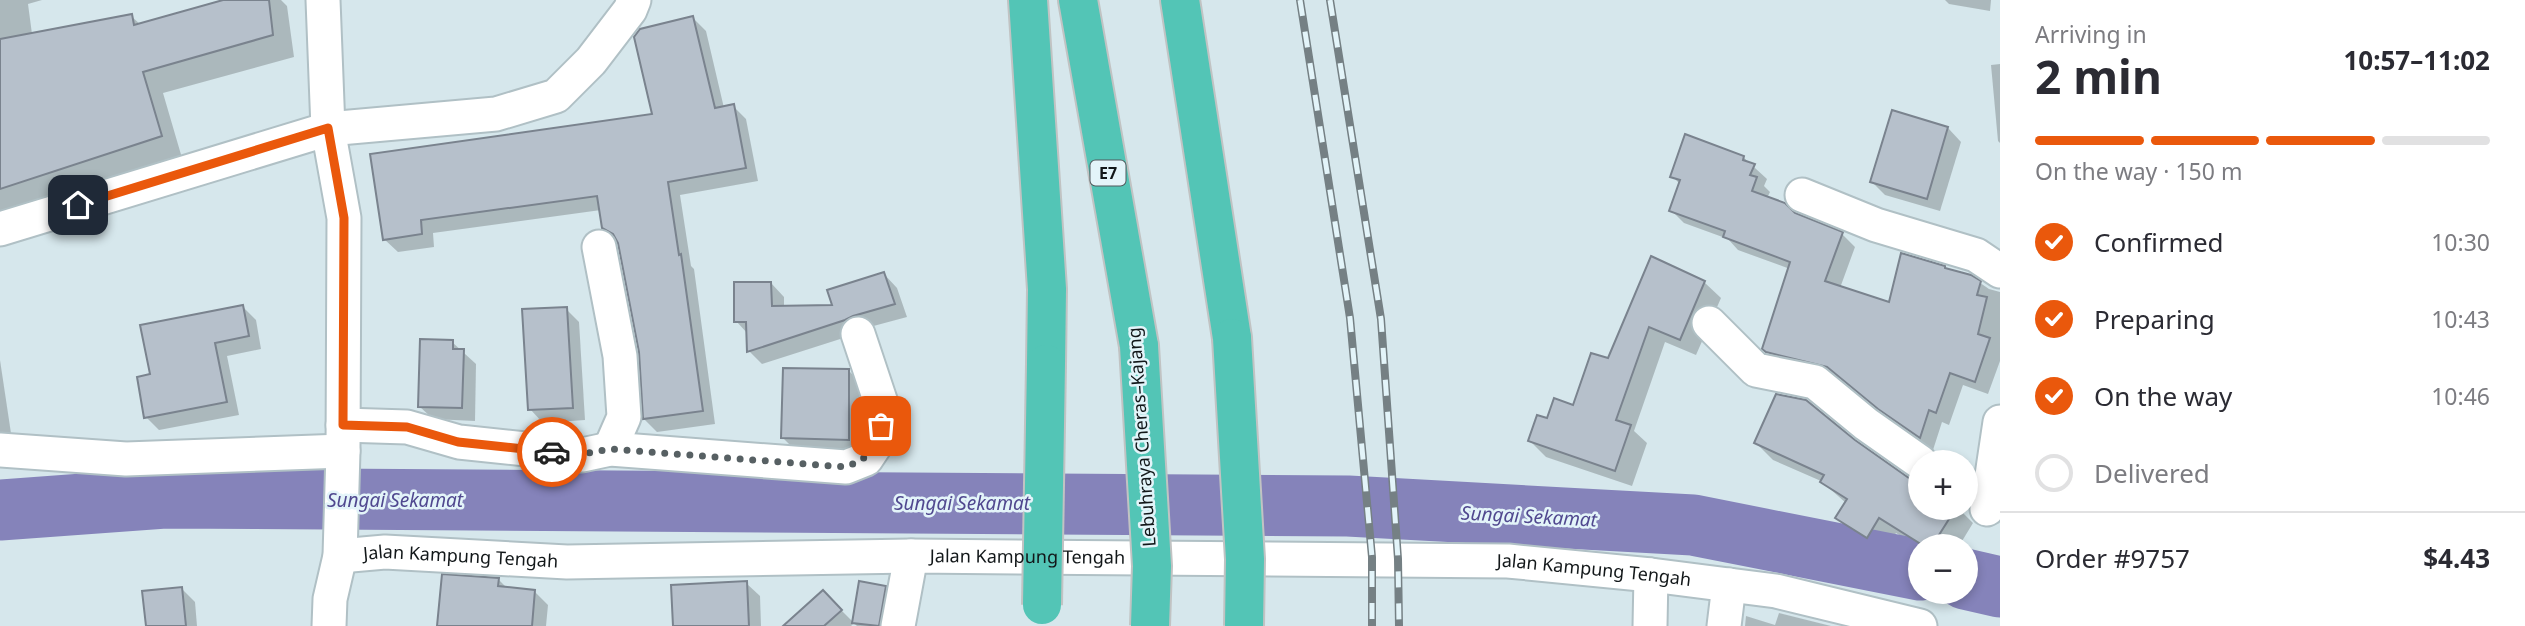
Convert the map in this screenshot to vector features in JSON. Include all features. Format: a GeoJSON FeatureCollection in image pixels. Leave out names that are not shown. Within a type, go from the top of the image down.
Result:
{"type":"FeatureCollection","features":[{"type":"Feature","properties":{"kind":"highway"},"geometry":{"type":"LineString","coordinates":[[1028,0],[1047,289],[1041,615]]}},
{"type":"Feature","properties":{"kind":"highway","name":"Lebuhraya Cheras–Kajang"},"geometry":{"type":"LineString","coordinates":[[1078,0],[1139,346],[1152,566],[1150,626]]}},
{"type":"Feature","properties":{"kind":"highway"},"geometry":{"type":"LineString","coordinates":[[1180,0],[1233,338],[1245,559],[1244,626]]}},
{"type":"Feature","properties":{"kind":"street"},"geometry":{"type":"LineString","coordinates":[[323,0],[328,128],[344,218],[340,556],[330,599],[329,626]]}},
{"type":"Feature","properties":{"kind":"street"},"geometry":{"type":"LineString","coordinates":[[0,229],[328,128],[496,114],[556,96],[591,61],[630,10],[634,0]]}},
{"type":"Feature","properties":{"kind":"street"},"geometry":{"type":"LineString","coordinates":[[1802,195],[1876,225],[1976,254],[1999,268]]}},
{"type":"Feature","properties":{"kind":"street"},"geometry":{"type":"LineString","coordinates":[[599,247],[620,356],[624,417],[610,449]]}},
{"type":"Feature","properties":{"kind":"street"},"geometry":{"type":"LineString","coordinates":[[1709,323],[1756,370],[1815,382],[1866,424],[1908,454]]}},
{"type":"Feature","properties":{"kind":"street"},"geometry":{"type":"LineString","coordinates":[[0,450],[126,459],[343,438],[407,427],[458,442],[582,454],[610,449],[846,467],[866,459],[878,440],[884,412],[858,334]]}},
{"type":"Feature","properties":{"kind":"street"},"geometry":{"type":"LineString","coordinates":[[1984,507],[2000,422]]}},
{"type":"Feature","properties":{"kind":"street","name":"Jalan Kampung Tengah"},"geometry":{"type":"LineString","coordinates":[[340,556],[384,552],[567,562],[911,556],[1508,561],[1651,575],[1776,592],[1920,626]]}},
{"type":"Feature","properties":{"kind":"street"},"geometry":{"type":"LineString","coordinates":[[898,626],[911,556]]}},
{"type":"Feature","properties":{"kind":"street"},"geometry":{"type":"LineString","coordinates":[[1650,626],[1651,575]]}},
{"type":"Feature","properties":{"kind":"street"},"geometry":{"type":"LineString","coordinates":[[1724,626],[1729,585]]}},
{"type":"Feature","properties":{"kind":"building"},"geometry":{"type":"Polygon","coordinates":[[[223,0],[269,0],[273,35],[143,72],[162,136],[0,189],[0,39],[132,14],[134,25],[223,0]]]}},
{"type":"Feature","properties":{"kind":"building"},"geometry":{"type":"Polygon","coordinates":[[[693,16],[715,108],[734,104],[746,168],[668,182],[703,411],[643,419],[639,352],[618,243],[613,234],[602,228],[597,196],[421,220],[422,234],[383,240],[370,154],[652,114],[634,37],[640,29],[693,16]]]}},
{"type":"Feature","properties":{"kind":"building"},"geometry":{"type":"Polygon","coordinates":[[[1892,110],[1948,127],[1927,199],[1870,182],[1892,110]]]}},
{"type":"Feature","properties":{"kind":"building"},"geometry":{"type":"Polygon","coordinates":[[[1685,134],[1744,156],[1743,160],[1755,164],[1750,175],[1757,177],[1752,191],[1785,203],[1795,213],[1843,232],[1825,281],[1889,302],[1901,253],[1971,275],[1981,281],[1977,295],[1987,297],[1978,334],[1990,338],[1975,382],[1950,373],[1936,413],[1929,410],[1920,438],[1878,409],[1827,367],[1762,349],[1790,262],[1723,237],[1725,231],[1669,211],[1680,180],[1670,177],[1685,134]]]}},
{"type":"Feature","properties":{"kind":"building"},"geometry":{"type":"Polygon","coordinates":[[[1651,256],[1705,281],[1680,340],[1649,327],[1616,420],[1631,425],[1615,471],[1528,441],[1537,415],[1547,418],[1554,398],[1573,405],[1591,353],[1608,358],[1651,256]]]}},
{"type":"Feature","properties":{"kind":"building"},"geometry":{"type":"Polygon","coordinates":[[[884,272],[895,304],[747,352],[746,322],[734,322],[734,282],[771,282],[772,306],[832,305],[827,290],[884,272]]]}},
{"type":"Feature","properties":{"kind":"building"},"geometry":{"type":"Polygon","coordinates":[[[243,305],[249,336],[215,343],[227,402],[144,418],[137,377],[150,374],[140,325],[243,305]]]}},
{"type":"Feature","properties":{"kind":"building"},"geometry":{"type":"Polygon","coordinates":[[[567,307],[573,408],[528,410],[522,309],[567,307]]]}},
{"type":"Feature","properties":{"kind":"building"},"geometry":{"type":"Polygon","coordinates":[[[420,339],[453,340],[453,349],[464,349],[462,408],[418,407],[420,339]]]}},
{"type":"Feature","properties":{"kind":"building"},"geometry":{"type":"Polygon","coordinates":[[[783,368],[849,369],[849,440],[781,438],[783,368]]]}},
{"type":"Feature","properties":{"kind":"building"},"geometry":{"type":"Polygon","coordinates":[[[1776,394],[1806,400],[1855,440],[1908,477],[1908,520],[1948,520],[1940,534],[1908,536],[1879,518],[1867,538],[1835,518],[1847,499],[1820,482],[1824,475],[1754,443],[1776,394]]]}},
{"type":"Feature","properties":{"kind":"building"},"geometry":{"type":"Polygon","coordinates":[[[442,574],[499,578],[498,586],[535,590],[532,626],[437,626],[442,574]]]}},
{"type":"Feature","properties":{"kind":"building"},"geometry":{"type":"Polygon","coordinates":[[[747,581],[749,626],[673,626],[671,585],[747,581]]]}},
{"type":"Feature","properties":{"kind":"building"},"geometry":{"type":"Polygon","coordinates":[[[859,581],[886,586],[879,626],[852,623],[859,581]]]}},
{"type":"Feature","properties":{"kind":"building"},"geometry":{"type":"Polygon","coordinates":[[[182,587],[186,626],[146,626],[142,591],[182,587]]]}},
{"type":"Feature","properties":{"kind":"building"},"geometry":{"type":"Polygon","coordinates":[[[823,590],[842,610],[824,626],[783,626],[823,590]]]}},
{"type":"Feature","properties":{"kind":"waterway","name":"Sungai Sekamat"},"geometry":{"type":"LineString","coordinates":[[0,510],[165,498],[1348,506],[1693,525],[1908,568]]}},
{"type":"Feature","properties":{"kind":"waterway","name":"Sungai Sekamat"},"geometry":{"type":"LineString","coordinates":[[1978,582],[2000,587]]}},
{"type":"Feature","properties":{"kind":"railway"},"geometry":{"type":"LineString","coordinates":[[1300,0],[1350,318],[1372,557],[1372,626]]}},
{"type":"Feature","properties":{"kind":"railway"},"geometry":{"type":"LineString","coordinates":[[1330,0],[1381,319],[1398,559],[1399,626]]}},
{"type":"Feature","properties":{"kind":"way so far"},"geometry":{"type":"LineString","coordinates":[[552,452],[582,454],[610,449],[846,467],[866,459],[878,440],[881,426]]}},
{"type":"Feature","properties":{"kind":"route"},"geometry":{"type":"LineString","coordinates":[[78,205],[328,128],[344,218],[343,425],[407,427],[458,442],[552,452]]}}]}
